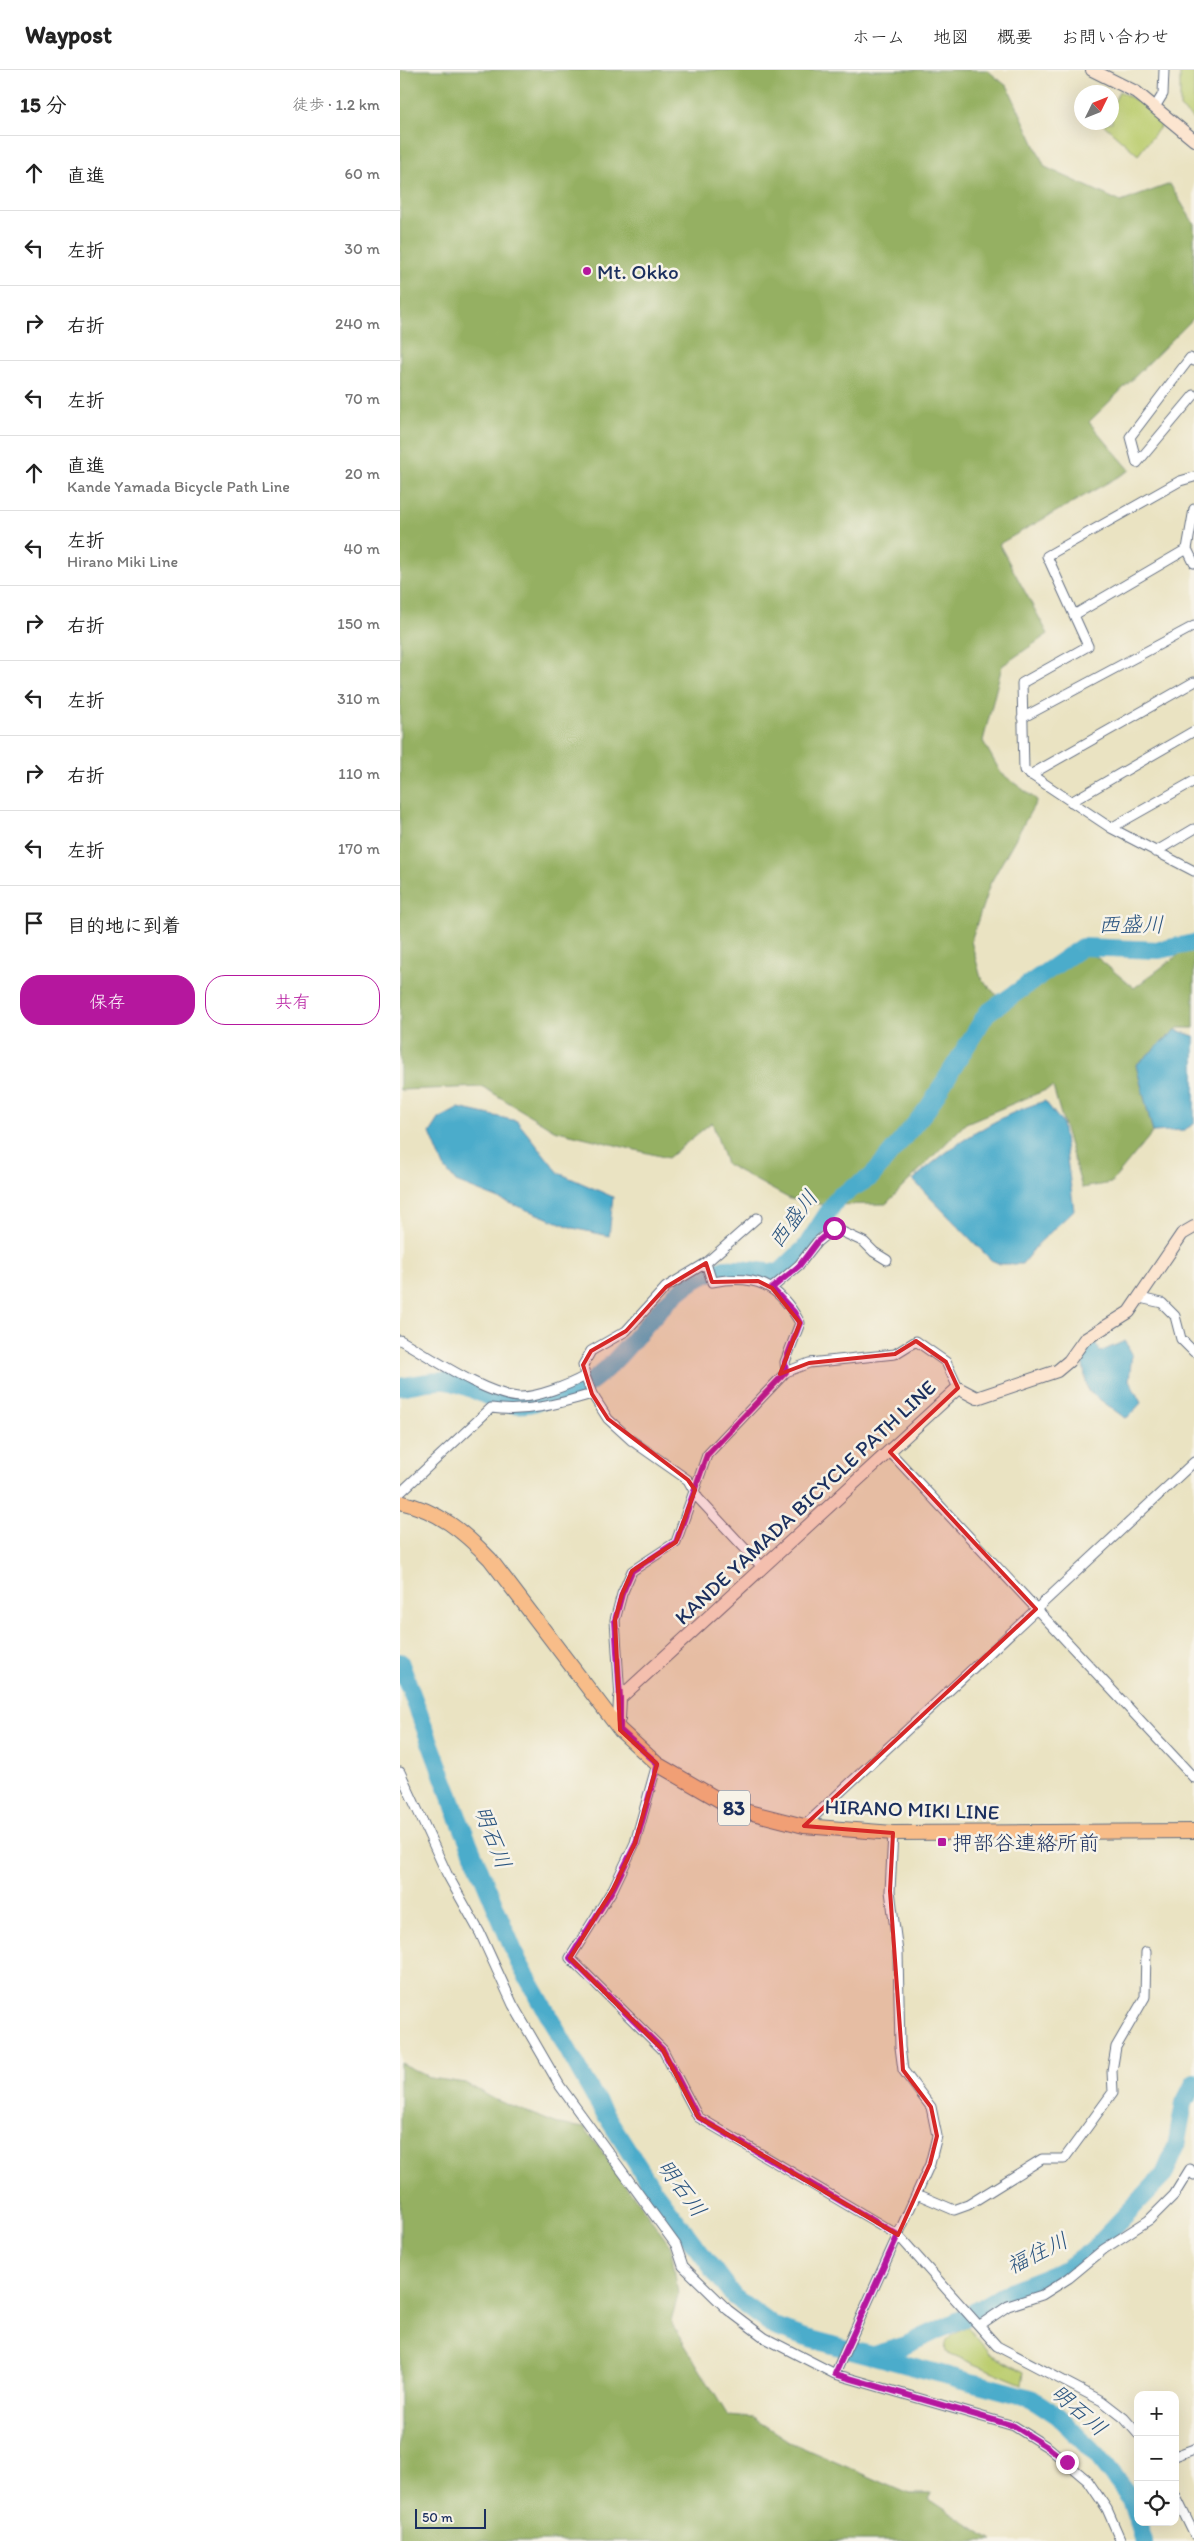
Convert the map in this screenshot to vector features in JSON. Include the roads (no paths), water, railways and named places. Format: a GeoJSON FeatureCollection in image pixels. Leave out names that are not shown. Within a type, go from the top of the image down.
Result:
{"type":"FeatureCollection","features":[{"type":"Feature","properties":{"kind":"main road"},"geometry":{"type":"LineString","coordinates":[[1092,70],[1136,92],[1194,140]]}},
{"type":"Feature","properties":{"kind":"main road","name":"KANDE YAMADA BICYCLE PATH LINE"},"geometry":{"type":"LineString","coordinates":[[620,1698],[764,1568],[958,1388],[977,1398],[1057,1371],[1069,1361],[1084,1340],[1129,1312],[1182,1234],[1194,1227]]}},
{"type":"Feature","properties":{"kind":"main road","name":"HIRANO MIKI LINE"},"geometry":{"type":"LineString","coordinates":[[400,1502],[448,1521],[465,1533],[490,1559],[620,1725],[658,1764],[733,1808],[804,1826],[893,1833],[1194,1830]]}},
{"type":"Feature","properties":{"kind":"main road"},"geometry":{"type":"LineString","coordinates":[[620,1698],[620,1725]]}},
{"type":"Feature","properties":{"kind":"street"},"geometry":{"type":"LineString","coordinates":[[1155,107],[1163,94],[1164,70]]}},
{"type":"Feature","properties":{"kind":"street"},"geometry":{"type":"LineString","coordinates":[[1194,361],[1190,358],[1130,437],[1137,463],[1194,396]]}},
{"type":"Feature","properties":{"kind":"street"},"geometry":{"type":"LineString","coordinates":[[1194,477],[1180,481],[1047,556],[1088,646],[1022,684],[1024,770],[1111,828],[1194,871]]}},
{"type":"Feature","properties":{"kind":"street"},"geometry":{"type":"LineString","coordinates":[[1194,509],[1187,549],[1194,563]]}},
{"type":"Feature","properties":{"kind":"street"},"geometry":{"type":"LineString","coordinates":[[1074,615],[1187,549]]}},
{"type":"Feature","properties":{"kind":"street"},"geometry":{"type":"LineString","coordinates":[[1022,718],[1194,626]]}},
{"type":"Feature","properties":{"kind":"street"},"geometry":{"type":"LineString","coordinates":[[1030,775],[1194,682]]}},
{"type":"Feature","properties":{"kind":"street"},"geometry":{"type":"LineString","coordinates":[[1071,802],[1194,731]]}},
{"type":"Feature","properties":{"kind":"street"},"geometry":{"type":"LineString","coordinates":[[1111,828],[1194,781]]}},
{"type":"Feature","properties":{"kind":"street"},"geometry":{"type":"LineString","coordinates":[[1155,852],[1194,829]]}},
{"type":"Feature","properties":{"kind":"street"},"geometry":{"type":"LineString","coordinates":[[757,1218],[706,1263],[666,1288],[626,1331],[591,1350],[583,1365],[592,1394],[608,1419],[632,1440],[688,1480],[698,1498],[764,1568]]}},
{"type":"Feature","properties":{"kind":"street"},"geometry":{"type":"LineString","coordinates":[[772,1288],[799,1266],[817,1242],[834,1228],[864,1242],[874,1252],[887,1260]]}},
{"type":"Feature","properties":{"kind":"street"},"geometry":{"type":"LineString","coordinates":[[706,1263],[712,1282],[726,1279],[758,1280],[772,1288],[794,1312],[800,1323],[785,1362],[786,1372]]}},
{"type":"Feature","properties":{"kind":"street"},"geometry":{"type":"LineString","coordinates":[[1140,1298],[1162,1303],[1174,1316],[1181,1339],[1194,1352]]}},
{"type":"Feature","properties":{"kind":"street"},"geometry":{"type":"LineString","coordinates":[[400,1340],[458,1373],[503,1394],[521,1397],[568,1385],[585,1376]]}},
{"type":"Feature","properties":{"kind":"street"},"geometry":{"type":"LineString","coordinates":[[620,1698],[615,1620],[622,1594],[632,1571],[676,1542],[707,1455],[786,1372],[809,1364],[895,1354],[916,1341],[946,1362],[958,1388]]}},
{"type":"Feature","properties":{"kind":"street"},"geometry":{"type":"LineString","coordinates":[[400,1493],[491,1408],[521,1410],[554,1406],[592,1394]]}},
{"type":"Feature","properties":{"kind":"street"},"geometry":{"type":"LineString","coordinates":[[890,1452],[1194,1778]]}},
{"type":"Feature","properties":{"kind":"street"},"geometry":{"type":"LineString","coordinates":[[804,1826],[1194,1462]]}},
{"type":"Feature","properties":{"kind":"street"},"geometry":{"type":"LineString","coordinates":[[658,1764],[636,1843],[613,1889],[570,1958],[663,2050],[698,2117],[898,2235],[997,2346],[1102,2402],[1124,2418],[1134,2429]]}},
{"type":"Feature","properties":{"kind":"street"},"geometry":{"type":"LineString","coordinates":[[400,1772],[447,1874],[480,1933],[513,2005],[560,2086],[676,2245],[683,2266],[728,2310],[765,2338],[835,2374],[1014,2426],[1049,2448],[1088,2481],[1107,2509],[1121,2541]]}},
{"type":"Feature","properties":{"kind":"street"},"geometry":{"type":"LineString","coordinates":[[835,2374],[930,2164],[937,2136],[931,2107],[903,2070],[900,2047],[898,1952],[890,1891],[893,1833]]}},
{"type":"Feature","properties":{"kind":"street"},"geometry":{"type":"LineString","coordinates":[[917,2194],[954,2210],[968,2205],[1042,2159],[1064,2158],[1113,2092],[1112,2072],[1116,2047],[1145,1997],[1146,1952]]}},
{"type":"Feature","properties":{"kind":"street"},"geometry":{"type":"LineString","coordinates":[[980,2325],[1008,2306],[1042,2295],[1069,2278],[1104,2249],[1149,2220],[1174,2195],[1190,2169],[1194,2175]]}},
{"type":"Feature","properties":{"kind":"street"},"geometry":{"type":"LineString","coordinates":[[1179,2455],[1194,2449]]}},
{"type":"Feature","properties":{"kind":"street"},"geometry":{"type":"LineString","coordinates":[[1179,2503],[1194,2534]]}},
{"type":"Feature","properties":{"kind":"water"},"geometry":{"type":"Polygon","coordinates":[[[1176,1030],[1194,1036],[1194,1124],[1184,1130],[1153,1132],[1136,1065],[1176,1030]]]}},
{"type":"Feature","properties":{"kind":"water"},"geometry":{"type":"Polygon","coordinates":[[[1045,1101],[1062,1123],[1074,1210],[1038,1244],[1022,1264],[1000,1264],[991,1260],[913,1180],[942,1155],[975,1133],[1009,1114],[1045,1101]]]}},
{"type":"Feature","properties":{"kind":"water"},"geometry":{"type":"Polygon","coordinates":[[[459,1108],[517,1121],[559,1173],[613,1197],[609,1236],[573,1228],[456,1182],[444,1167],[430,1133],[439,1119],[459,1108]]]}},
{"type":"Feature","properties":{"kind":"water"},"geometry":{"type":"Polygon","coordinates":[[[1125,1341],[1132,1354],[1129,1380],[1141,1403],[1125,1418],[1088,1391],[1081,1355],[1095,1342],[1100,1352],[1125,1341]]]}},
{"type":"Feature","properties":{"kind":"waterway","name":"西盛川"},"geometry":{"type":"LineString","coordinates":[[400,1387],[428,1382],[453,1382],[508,1404],[530,1404],[583,1387],[603,1372],[619,1356],[663,1306],[679,1291],[697,1279],[723,1269],[779,1273],[805,1248],[838,1197],[871,1177],[928,1108],[987,1013],[1082,947],[1159,950],[1194,943]]}},
{"type":"Feature","properties":{"kind":"waterway","name":"明石川"},"geometry":{"type":"LineString","coordinates":[[400,1662],[458,1817],[518,1961],[595,2098],[654,2191],[734,2297],[775,2327],[803,2337],[1031,2398],[1058,2416],[1097,2456],[1131,2499],[1134,2508]]}},
{"type":"Feature","properties":{"kind":"waterway","name":"福住川"},"geometry":{"type":"LineString","coordinates":[[873,2355],[906,2345],[966,2317],[1010,2291],[1066,2269],[1092,2250],[1164,2175],[1176,2147],[1184,2103],[1194,2083]]}},
{"type":"Feature","properties":{"kind":"waterway","name":"明石川"},"geometry":{"type":"LineString","coordinates":[[1139,2526],[1144,2541]]}},
{"type":"Feature","properties":{"kind":"place","name":"Mt. Okko"},"geometry":{"type":"Point","coordinates":[587,271]}},
{"type":"Feature","properties":{"kind":"place","name":"押部谷連絡所前"},"geometry":{"type":"Point","coordinates":[942,1842]}}]}
